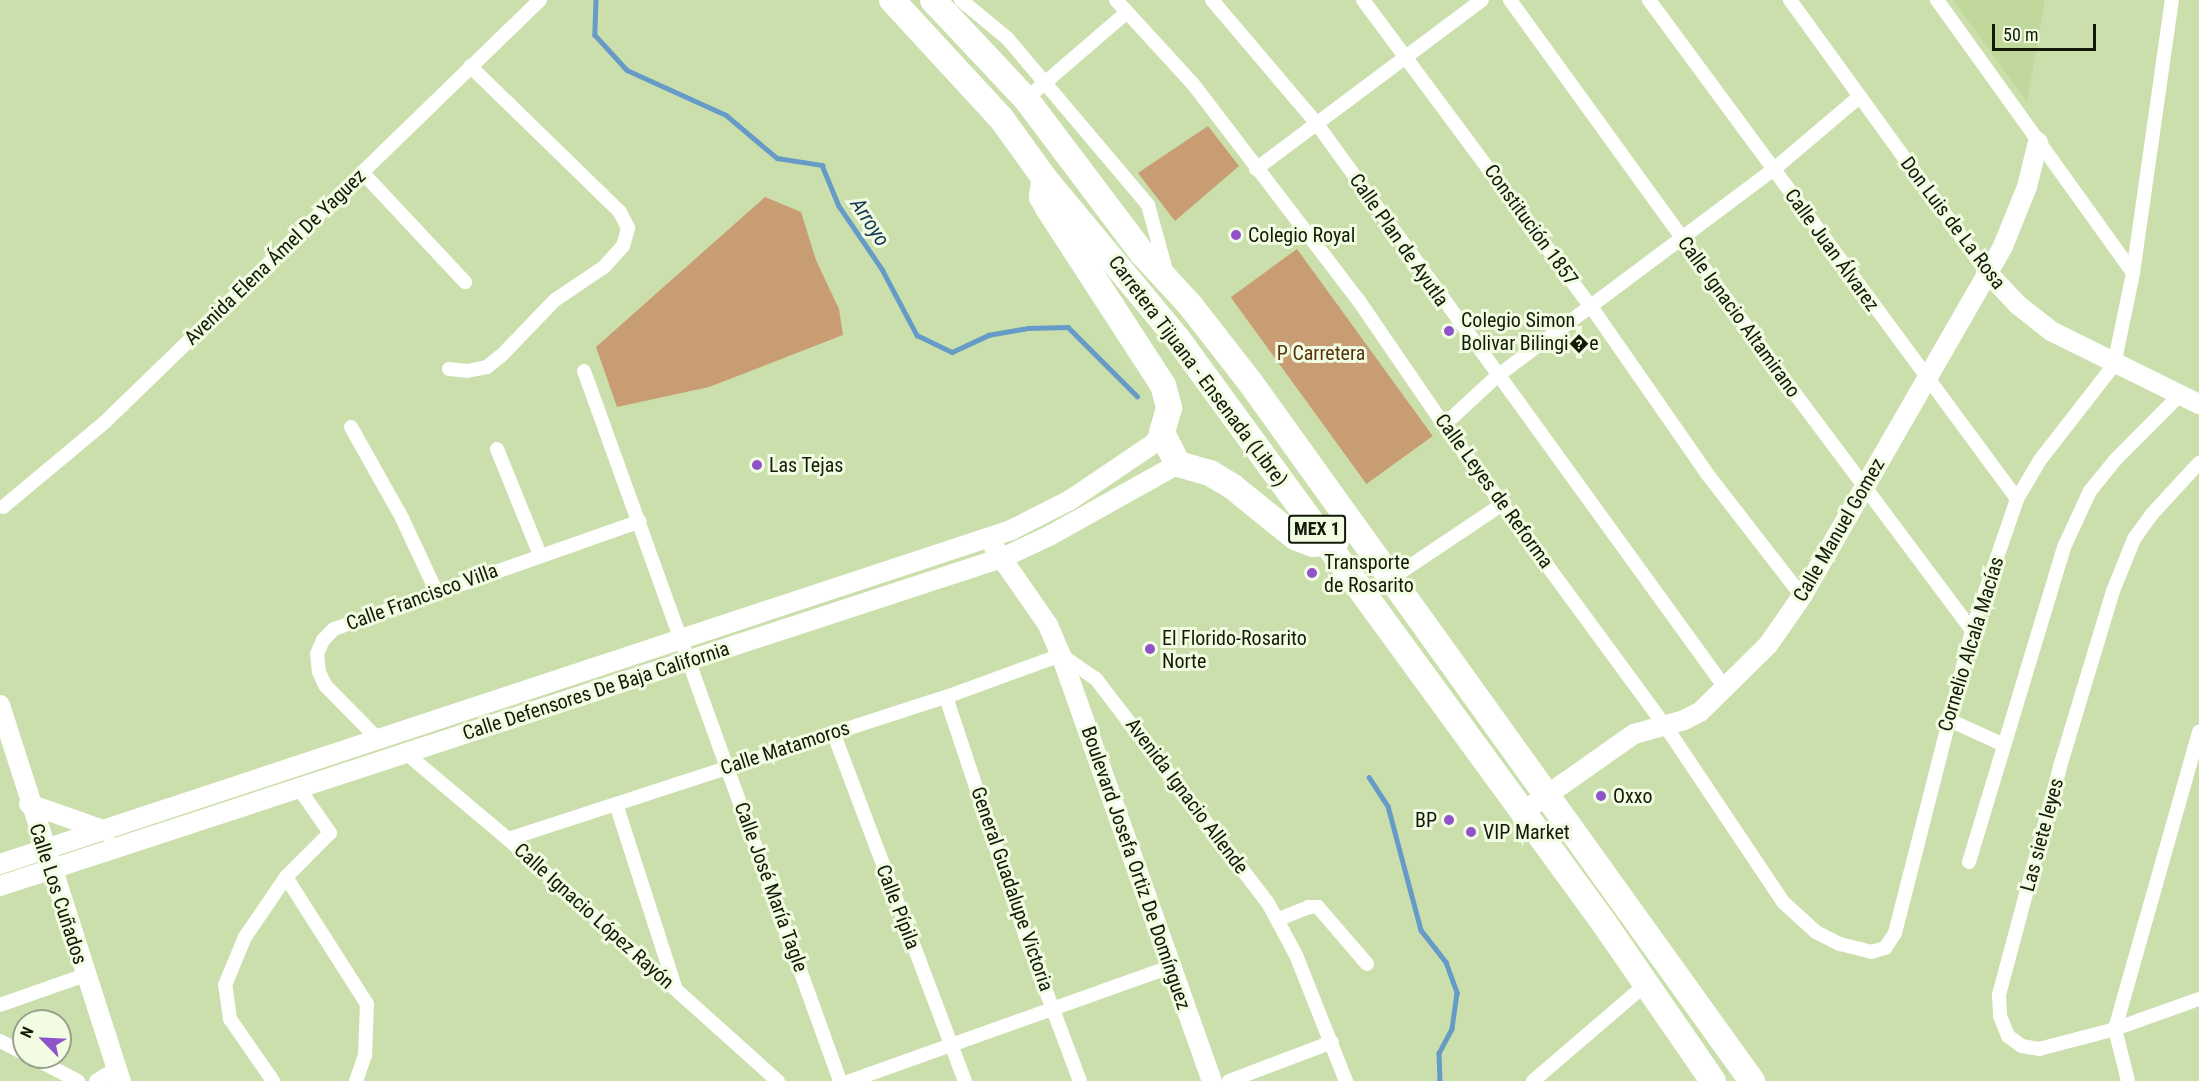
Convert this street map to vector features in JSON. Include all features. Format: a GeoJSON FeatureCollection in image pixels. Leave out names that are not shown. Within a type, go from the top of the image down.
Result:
{"type":"FeatureCollection","features":[{"type":"Feature","properties":{"kind":"highway","name":"Carretera Tijuana - Ensenada (Libre)"},"geometry":{"type":"LineString","coordinates":[[892,0],[1001,118],[1045,179],[1177,338],[1329,544],[1646,984],[1713,1081]]}},
{"type":"Feature","properties":{"kind":"highway","name":"Carretera Tijuana - Ensenada (Libre)"},"geometry":{"type":"LineString","coordinates":[[933,0],[1026,99],[1143,254],[1169,282],[1250,382],[1547,792],[1752,1081]]}},
{"type":"Feature","properties":{"kind":"highway"},"geometry":{"type":"LineString","coordinates":[[1143,254],[1131,253],[1120,243],[1070,179],[1053,173],[1045,179],[1041,188],[1048,208],[1162,385],[1169,408],[1162,433],[1178,464],[1210,473],[1233,487],[1295,537],[1313,544],[1329,544],[1336,540],[1349,548],[1414,634],[1438,642]]}},
{"type":"Feature","properties":{"kind":"main road","name":"Calle Manuel Gomez"},"geometry":{"type":"LineString","coordinates":[[1522,812],[1547,792],[1634,734],[1684,720],[1700,712],[1726,689],[1768,645],[1802,596],[2014,221],[2038,142]]}},
{"type":"Feature","properties":{"kind":"main road","name":"Don Luis de La Rosa"},"geometry":{"type":"LineString","coordinates":[[1986,271],[2018,305],[2050,331],[2114,365],[2199,404]]}},
{"type":"Feature","properties":{"kind":"main road","name":"Calle Defensores De Baja California"},"geometry":{"type":"LineString","coordinates":[[0,864],[106,831],[400,730],[795,603],[987,538],[1070,500],[1153,444],[1162,433]]}},
{"type":"Feature","properties":{"kind":"main road","name":"Calle Defensores De Baja California"},"geometry":{"type":"LineString","coordinates":[[0,886],[52,872],[1002,558],[1051,535],[1178,464]]}},
{"type":"Feature","properties":{"kind":"main road"},"geometry":{"type":"LineString","coordinates":[[987,538],[1048,625],[1061,655]]}},
{"type":"Feature","properties":{"kind":"main road"},"geometry":{"type":"LineString","coordinates":[[795,603],[803,623]]}},
{"type":"Feature","properties":{"kind":"main road","name":"Boulevard Josefa Ortiz De Domínguez"},"geometry":{"type":"LineString","coordinates":[[1061,655],[1212,1081]]}},
{"type":"Feature","properties":{"kind":"main road","name":"Calle Los Cuñados"},"geometry":{"type":"LineString","coordinates":[[0,705],[6,754],[30,804],[119,1075]]}},
{"type":"Feature","properties":{"kind":"main road"},"geometry":{"type":"LineString","coordinates":[[400,730],[407,754]]}},
{"type":"Feature","properties":{"kind":"main road"},"geometry":{"type":"LineString","coordinates":[[30,804],[106,831]]}},
{"type":"Feature","properties":{"kind":"street","name":"Avenida Elena Ámel De Yaguez"},"geometry":{"type":"LineString","coordinates":[[3,507],[105,422],[540,0]]}},
{"type":"Feature","properties":{"kind":"street"},"geometry":{"type":"LineString","coordinates":[[961,0],[1006,38],[1046,82],[1148,205],[1157,226],[1169,282]]}},
{"type":"Feature","properties":{"kind":"street","name":"Calle Leyes de Reforma"},"geometry":{"type":"LineString","coordinates":[[1116,0],[1193,84],[1359,301],[1444,425],[1504,503],[1664,724],[1795,915],[1816,932],[1840,944],[1871,951],[1885,948]]}},
{"type":"Feature","properties":{"kind":"street","name":"Calle Plan de Ayutla"},"geometry":{"type":"LineString","coordinates":[[1212,0],[1317,124],[1496,377],[1726,689]]}},
{"type":"Feature","properties":{"kind":"street","name":"Constitución 1857"},"geometry":{"type":"LineString","coordinates":[[1363,0],[1592,308],[1708,475],[1802,596]]}},
{"type":"Feature","properties":{"kind":"street"},"geometry":{"type":"LineString","coordinates":[[1256,169],[1482,0]]}},
{"type":"Feature","properties":{"kind":"street","name":"Calle Ignacio Altamirano"},"geometry":{"type":"LineString","coordinates":[[1510,0],[1864,488],[1972,630]]}},
{"type":"Feature","properties":{"kind":"street","name":"Calle Juan Álvarez"},"geometry":{"type":"LineString","coordinates":[[1649,0],[2017,499]]}},
{"type":"Feature","properties":{"kind":"street","name":"Don Luis de La Rosa"},"geometry":{"type":"LineString","coordinates":[[1790,0],[1986,271]]}},
{"type":"Feature","properties":{"kind":"street"},"geometry":{"type":"LineString","coordinates":[[1937,0],[2133,273]]}},
{"type":"Feature","properties":{"kind":"street"},"geometry":{"type":"LineString","coordinates":[[2114,365],[2133,273],[2172,0]]}},
{"type":"Feature","properties":{"kind":"street"},"geometry":{"type":"LineString","coordinates":[[1026,99],[1127,12]]}},
{"type":"Feature","properties":{"kind":"street"},"geometry":{"type":"LineString","coordinates":[[449,369],[467,371],[487,367],[502,355],[555,300],[604,267],[623,246],[628,228],[621,212],[470,66]]}},
{"type":"Feature","properties":{"kind":"street"},"geometry":{"type":"LineString","coordinates":[[1444,425],[1496,377],[1592,308],[1680,237],[1773,170],[1859,97]]}},
{"type":"Feature","properties":{"kind":"street"},"geometry":{"type":"LineString","coordinates":[[362,172],[465,282]]}},
{"type":"Feature","properties":{"kind":"street","name":"Cornelio Alcala Macías"},"geometry":{"type":"LineString","coordinates":[[1885,948],[1895,933],[1947,718],[1972,630],[2017,499],[2040,460],[2114,365]]}},
{"type":"Feature","properties":{"kind":"street"},"geometry":{"type":"LineString","coordinates":[[584,371],[690,660]]}},
{"type":"Feature","properties":{"kind":"street"},"geometry":{"type":"LineString","coordinates":[[1969,862],[2049,591],[2090,491],[2116,459],[2179,396]]}},
{"type":"Feature","properties":{"kind":"street"},"geometry":{"type":"LineString","coordinates":[[351,427],[402,518],[436,591]]}},
{"type":"Feature","properties":{"kind":"street"},"geometry":{"type":"LineString","coordinates":[[497,449],[540,555]]}},
{"type":"Feature","properties":{"kind":"street","name":"Las siete leyes"},"geometry":{"type":"LineString","coordinates":[[2199,463],[2152,514],[2134,539],[2113,591],[2060,768],[1999,994],[2000,1016],[2008,1035],[2022,1046],[2039,1049],[2115,1029],[2199,999]]}},
{"type":"Feature","properties":{"kind":"street"},"geometry":{"type":"LineString","coordinates":[[1392,578],[1504,503]]}},
{"type":"Feature","properties":{"kind":"street","name":"Calle Francisco Villa"},"geometry":{"type":"LineString","coordinates":[[377,738],[325,685],[319,672],[317,654],[323,640],[348,621],[640,520]]}},
{"type":"Feature","properties":{"kind":"street","name":"Calle Matamoros"},"geometry":{"type":"LineString","coordinates":[[508,839],[946,697],[1061,655]]}},
{"type":"Feature","properties":{"kind":"street","name":"Avenida Ignacio Allende"},"geometry":{"type":"LineString","coordinates":[[1061,655],[1086,669],[1124,714],[1279,919],[1332,1042],[1346,1081]]}},
{"type":"Feature","properties":{"kind":"street","name":"Calle José María Tagle"},"geometry":{"type":"LineString","coordinates":[[690,660],[840,1081]]}},
{"type":"Feature","properties":{"kind":"street","name":"General Guadalupe Victoria"},"geometry":{"type":"LineString","coordinates":[[946,697],[1025,935],[1080,1081]]}},
{"type":"Feature","properties":{"kind":"street"},"geometry":{"type":"LineString","coordinates":[[1947,718],[2002,744]]}},
{"type":"Feature","properties":{"kind":"street","name":"Calle Pípila"},"geometry":{"type":"LineString","coordinates":[[833,732],[964,1081]]}},
{"type":"Feature","properties":{"kind":"street"},"geometry":{"type":"LineString","coordinates":[[2128,1081],[2115,1029],[2199,732]]}},
{"type":"Feature","properties":{"kind":"street","name":"Calle Ignacio López Rayón"},"geometry":{"type":"LineString","coordinates":[[407,754],[508,839],[778,1081]]}},
{"type":"Feature","properties":{"kind":"street"},"geometry":{"type":"LineString","coordinates":[[273,1081],[230,1019],[225,985],[245,937],[286,877],[330,833],[300,790]]}},
{"type":"Feature","properties":{"kind":"street"},"geometry":{"type":"LineString","coordinates":[[616,804],[677,992]]}},
{"type":"Feature","properties":{"kind":"street"},"geometry":{"type":"LineString","coordinates":[[286,877],[367,1004],[365,1055],[356,1081]]}},
{"type":"Feature","properties":{"kind":"street"},"geometry":{"type":"LineString","coordinates":[[1279,919],[1308,907],[1318,907],[1367,964]]}},
{"type":"Feature","properties":{"kind":"street"},"geometry":{"type":"LineString","coordinates":[[850,1081],[1170,967]]}},
{"type":"Feature","properties":{"kind":"street"},"geometry":{"type":"LineString","coordinates":[[0,1005],[85,975]]}},
{"type":"Feature","properties":{"kind":"street"},"geometry":{"type":"LineString","coordinates":[[1533,1081],[1646,984]]}},
{"type":"Feature","properties":{"kind":"street"},"geometry":{"type":"LineString","coordinates":[[1229,1081],[1332,1042]]}},
{"type":"Feature","properties":{"kind":"street"},"geometry":{"type":"LineString","coordinates":[[55,1069],[78,1081]]}},
{"type":"Feature","properties":{"kind":"street"},"geometry":{"type":"LineString","coordinates":[[96,1081],[119,1075]]}},
{"type":"Feature","properties":{"kind":"shaded area"},"geometry":{"type":"Polygon","coordinates":[[[1953,0],[2045,0],[2027,102],[1953,0]]]}},
{"type":"Feature","properties":{"kind":"green space"},"geometry":{"type":"Polygon","coordinates":[[[1208,126],[1239,166],[1175,221],[1138,173],[1208,126]]]}},
{"type":"Feature","properties":{"kind":"green space"},"geometry":{"type":"Polygon","coordinates":[[[765,197],[801,212],[816,260],[839,309],[843,335],[709,387],[617,407],[596,347],[765,197]]]}},
{"type":"Feature","properties":{"kind":"green space","name":"P Carretera"},"geometry":{"type":"Polygon","coordinates":[[[1297,249],[1433,436],[1366,484],[1231,297],[1297,249]]]}},
{"type":"Feature","properties":{"kind":"waterway","name":"Arroyo"},"geometry":{"type":"LineString","coordinates":[[596,0],[595,35],[627,70],[726,115],[777,158],[822,165],[839,206],[882,269],[917,335],[952,352],[988,335],[1028,328],[1068,327],[1137,396]]}},
{"type":"Feature","properties":{"kind":"waterway"},"geometry":{"type":"LineString","coordinates":[[1369,777],[1388,806],[1421,930],[1446,962],[1457,993],[1452,1029],[1439,1053],[1440,1081]]}},
{"type":"Feature","properties":{"kind":"place","name":"Colegio Royal"},"geometry":{"type":"Point","coordinates":[1236,235]}},
{"type":"Feature","properties":{"kind":"place","name":"Colegio Simon Bolivar Bilingi�e"},"geometry":{"type":"Point","coordinates":[1449,331]}},
{"type":"Feature","properties":{"kind":"place","name":"Las Tejas"},"geometry":{"type":"Point","coordinates":[757,465]}},
{"type":"Feature","properties":{"kind":"place","name":"Transporte de Rosarito"},"geometry":{"type":"Point","coordinates":[1312,573]}},
{"type":"Feature","properties":{"kind":"place","name":"El Florido-Rosarito Norte"},"geometry":{"type":"Point","coordinates":[1150,649]}},
{"type":"Feature","properties":{"kind":"place","name":"Oxxo"},"geometry":{"type":"Point","coordinates":[1601,796]}},
{"type":"Feature","properties":{"kind":"place","name":"BP"},"geometry":{"type":"Point","coordinates":[1449,820]}},
{"type":"Feature","properties":{"kind":"place","name":"VIP Market"},"geometry":{"type":"Point","coordinates":[1471,832]}}]}
